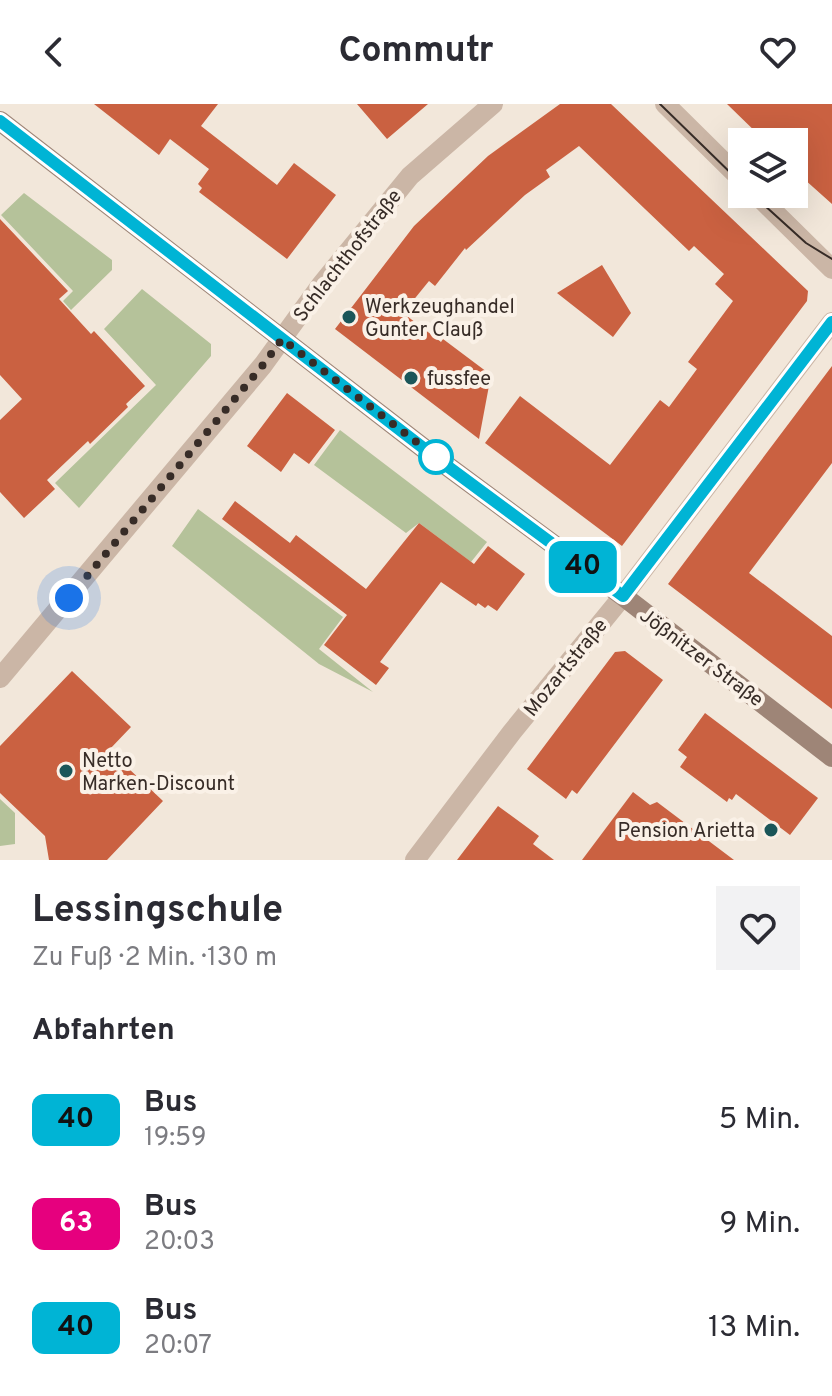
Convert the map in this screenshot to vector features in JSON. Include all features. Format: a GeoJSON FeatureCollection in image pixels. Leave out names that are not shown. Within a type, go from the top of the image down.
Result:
{"type":"FeatureCollection","features":[{"type":"Feature","properties":{"kind":"street","name":"Schlachthofstraße"},"geometry":{"type":"LineString","coordinates":[[0,678],[253,377],[321,285],[410,176],[493,104]]}},
{"type":"Feature","properties":{"kind":"street"},"geometry":{"type":"LineString","coordinates":[[665,104],[728,166]]}},
{"type":"Feature","properties":{"kind":"street","name":"Jößnitzer Straße"},"geometry":{"type":"LineString","coordinates":[[0,121],[435,457],[623,596],[832,757]]}},
{"type":"Feature","properties":{"kind":"street"},"geometry":{"type":"LineString","coordinates":[[770,208],[832,269]]}},
{"type":"Feature","properties":{"kind":"street","name":"Mozartstraße"},"geometry":{"type":"LineString","coordinates":[[415,860],[512,732],[623,596],[832,322]]}},
{"type":"Feature","properties":{"kind":"green space"},"geometry":{"type":"Polygon","coordinates":[[[24,193],[112,260],[112,270],[71,310],[63,301],[73,291],[1,215],[24,193]]]}},
{"type":"Feature","properties":{"kind":"green space"},"geometry":{"type":"Polygon","coordinates":[[[142,289],[211,344],[211,356],[79,508],[55,483],[156,385],[104,329],[142,289]]]}},
{"type":"Feature","properties":{"kind":"green space"},"geometry":{"type":"Polygon","coordinates":[[[340,430],[487,542],[471,562],[419,523],[406,533],[314,465],[340,430]]]}},
{"type":"Feature","properties":{"kind":"green space"},"geometry":{"type":"Polygon","coordinates":[[[198,509],[343,617],[319,649],[373,692],[319,664],[172,546],[198,509]]]}},
{"type":"Feature","properties":{"kind":"green space"},"geometry":{"type":"Polygon","coordinates":[[[0,799],[15,813],[15,844],[0,846],[0,799]]]}},
{"type":"Feature","properties":{"kind":"building"},"geometry":{"type":"Polygon","coordinates":[[[94,104],[218,104],[201,126],[277,185],[294,163],[336,195],[287,259],[199,192],[202,188],[198,184],[209,169],[170,139],[159,155],[94,104]]]}},
{"type":"Feature","properties":{"kind":"building"},"geometry":{"type":"Polygon","coordinates":[[[357,104],[428,104],[387,139],[357,104]]]}},
{"type":"Feature","properties":{"kind":"building"},"geometry":{"type":"Polygon","coordinates":[[[560,104],[611,104],[808,291],[807,301],[622,546],[485,443],[520,396],[610,465],[660,400],[669,407],[697,369],[688,362],[733,301],[715,284],[724,274],[694,246],[689,251],[579,146],[546,170],[550,177],[465,248],[435,286],[429,281],[403,313],[491,375],[479,439],[335,329],[414,226],[488,156],[560,104]]]}},
{"type":"Feature","properties":{"kind":"building"},"geometry":{"type":"Polygon","coordinates":[[[727,104],[832,104],[832,204],[808,183],[808,128],[752,128],[727,104]]]}},
{"type":"Feature","properties":{"kind":"building"},"geometry":{"type":"Polygon","coordinates":[[[0,219],[68,291],[59,299],[145,386],[90,444],[88,441],[47,480],[55,489],[24,518],[0,492],[0,420],[22,399],[0,375],[0,219]]]}},
{"type":"Feature","properties":{"kind":"building"},"geometry":{"type":"Polygon","coordinates":[[[602,265],[631,313],[613,337],[557,293],[602,265]]]}},
{"type":"Feature","properties":{"kind":"building"},"geometry":{"type":"Polygon","coordinates":[[[832,366],[832,463],[749,573],[832,636],[832,709],[668,584],[832,366]]]}},
{"type":"Feature","properties":{"kind":"building"},"geometry":{"type":"Polygon","coordinates":[[[287,393],[335,430],[309,464],[294,453],[281,472],[247,446],[287,393]]]}},
{"type":"Feature","properties":{"kind":"building"},"geometry":{"type":"Polygon","coordinates":[[[235,501],[290,543],[296,535],[366,589],[419,523],[474,564],[488,546],[525,574],[497,611],[488,605],[485,608],[478,603],[476,606],[441,582],[380,662],[389,668],[376,685],[324,645],[347,615],[222,519],[235,501]]]}},
{"type":"Feature","properties":{"kind":"building"},"geometry":{"type":"Polygon","coordinates":[[[625,651],[663,680],[577,794],[572,790],[566,799],[527,769],[615,652],[625,651]]]}},
{"type":"Feature","properties":{"kind":"building","name":"Netto Marken-Discount"},"geometry":{"type":"Polygon","coordinates":[[[72,671],[131,727],[109,750],[163,801],[107,860],[49,860],[45,836],[0,793],[0,746],[72,671]]]}},
{"type":"Feature","properties":{"kind":"building"},"geometry":{"type":"Polygon","coordinates":[[[705,713],[818,798],[790,835],[736,794],[727,802],[680,767],[687,757],[678,750],[705,713]]]}},
{"type":"Feature","properties":{"kind":"building"},"geometry":{"type":"Polygon","coordinates":[[[633,792],[650,805],[657,802],[734,860],[582,860],[633,792]]]}},
{"type":"Feature","properties":{"kind":"building"},"geometry":{"type":"Polygon","coordinates":[[[498,806],[539,836],[533,844],[554,860],[457,860],[498,806]]]}},
{"type":"Feature","properties":{"kind":"tram line"},"geometry":{"type":"LineString","coordinates":[[660,104],[728,170]]}},
{"type":"Feature","properties":{"kind":"tram line"},"geometry":{"type":"LineString","coordinates":[[767,208],[806,243],[832,259]]}},
{"type":"Feature","properties":{"kind":"bus line","name":"40"},"geometry":{"type":"LineString","coordinates":[[0,121],[435,457],[623,596],[832,322]]}},
{"type":"Feature","properties":{"kind":"place","name":"Werkzeughandel Gunter Clauß"},"geometry":{"type":"Point","coordinates":[349,317]}},
{"type":"Feature","properties":{"kind":"place","name":"fussfee"},"geometry":{"type":"Point","coordinates":[411,378]}},
{"type":"Feature","properties":{"kind":"place","name":"Netto Marken-Discount"},"geometry":{"type":"Point","coordinates":[66,771]}},
{"type":"Feature","properties":{"kind":"place","name":"Pension Arietta"},"geometry":{"type":"Point","coordinates":[771,830]}},
{"type":"Feature","properties":{"kind":"route"},"geometry":{"type":"LineString","coordinates":[[69,598],[282,339],[436,457]]}}]}
